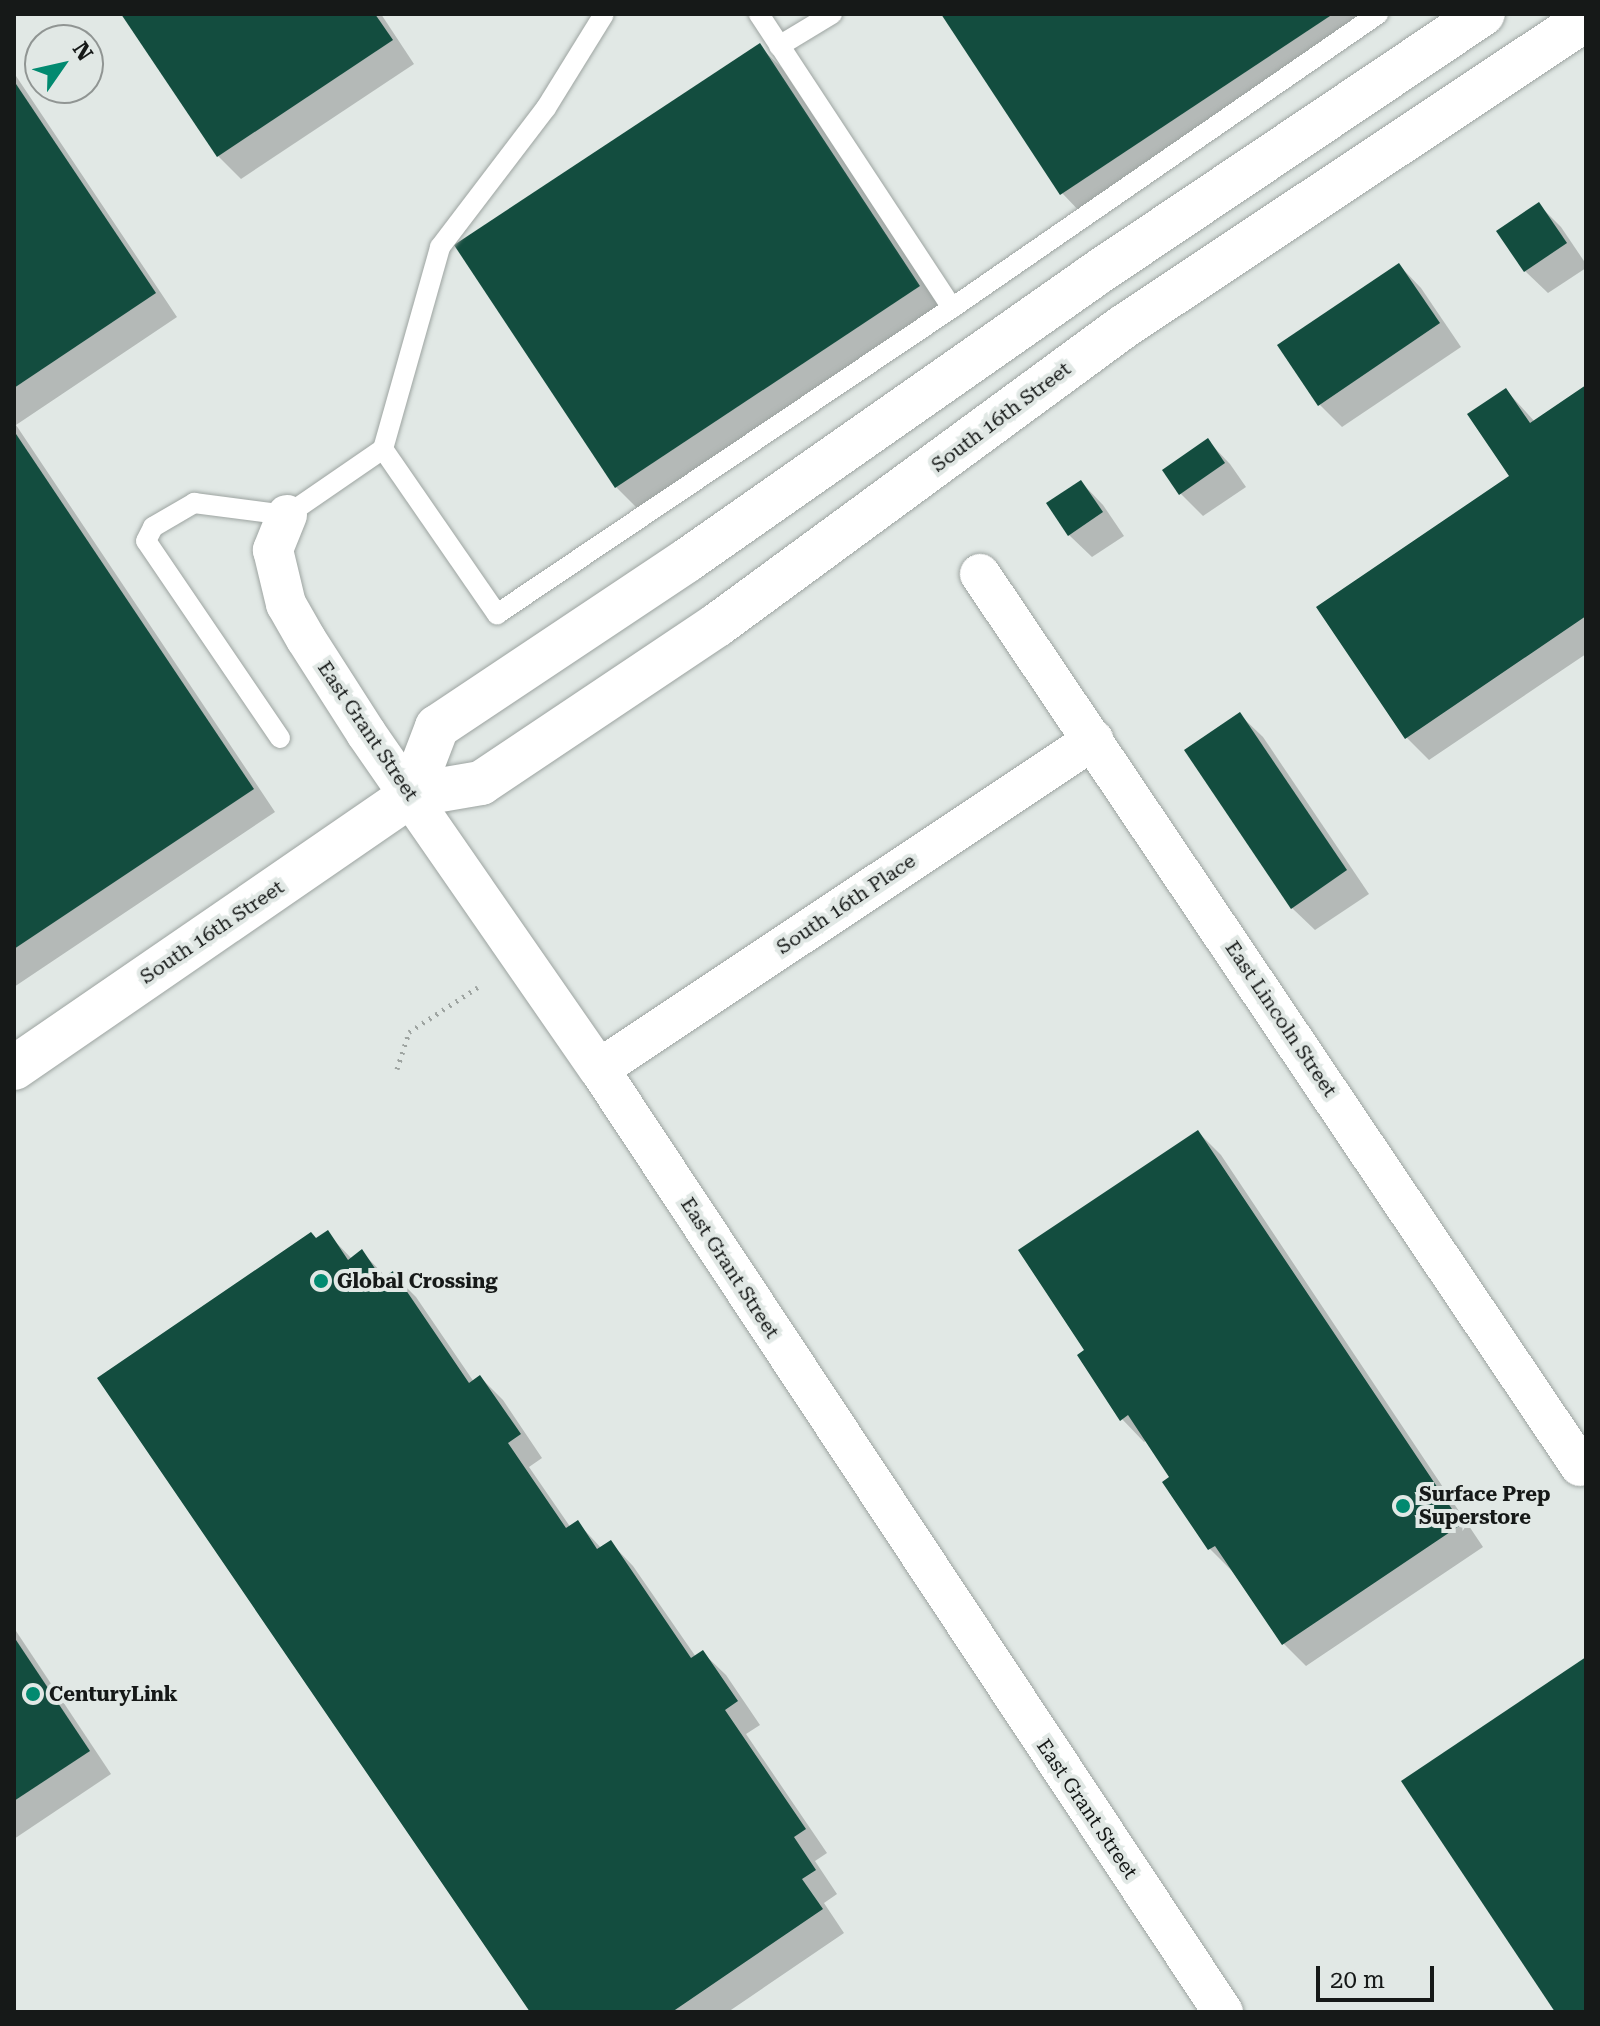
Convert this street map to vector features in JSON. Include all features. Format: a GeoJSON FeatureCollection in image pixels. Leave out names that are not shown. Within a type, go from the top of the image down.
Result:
{"type":"FeatureCollection","features":[{"type":"Feature","properties":{"kind":"main road"},"geometry":{"type":"LineString","coordinates":[[411,795],[437,727],[686,561],[1091,277],[1483,14]]}},
{"type":"Feature","properties":{"kind":"main road","name":"South 16th Street"},"geometry":{"type":"LineString","coordinates":[[14,1068],[411,795],[481,783],[717,625],[1123,327],[1586,19]]}},
{"type":"Feature","properties":{"kind":"street","name":"East Grant Street"},"geometry":{"type":"LineString","coordinates":[[287,515],[273,550],[286,604],[360,724],[599,1069],[1223,2012]]}},
{"type":"Feature","properties":{"kind":"street","name":"East Lincoln Street"},"geometry":{"type":"LineString","coordinates":[[980,574],[1583,1464]]}},
{"type":"Feature","properties":{"kind":"street","name":"South 16th Place"},"geometry":{"type":"LineString","coordinates":[[599,1069],[1093,740]]}},
{"type":"Feature","properties":{"kind":"lane"},"geometry":{"type":"LineString","coordinates":[[280,738],[146,541],[153,527],[194,503],[287,515],[383,449],[440,247],[546,108],[604,14]]}},
{"type":"Feature","properties":{"kind":"lane"},"geometry":{"type":"LineString","coordinates":[[759,14],[952,308]]}},
{"type":"Feature","properties":{"kind":"lane"},"geometry":{"type":"LineString","coordinates":[[779,46],[832,14]]}},
{"type":"Feature","properties":{"kind":"lane"},"geometry":{"type":"LineString","coordinates":[[383,449],[497,614],[952,308],[1378,14]]}},
{"type":"Feature","properties":{"kind":"path"},"geometry":{"type":"LineString","coordinates":[[397,1069],[409,1032],[478,987]]}},
{"type":"Feature","properties":{"kind":"building"},"geometry":{"type":"Polygon","coordinates":[[[121,14],[375,14],[393,40],[217,157],[121,14]]]}},
{"type":"Feature","properties":{"kind":"building"},"geometry":{"type":"Polygon","coordinates":[[[941,14],[1333,14],[1060,195],[941,14]]]}},
{"type":"Feature","properties":{"kind":"building"},"geometry":{"type":"Polygon","coordinates":[[[760,43],[920,286],[615,488],[454,245],[760,43]]]}},
{"type":"Feature","properties":{"kind":"building"},"geometry":{"type":"Polygon","coordinates":[[[14,81],[24,96],[24,104],[29,104],[156,293],[14,388],[14,81]]]}},
{"type":"Feature","properties":{"kind":"building"},"geometry":{"type":"Polygon","coordinates":[[[1539,202],[1567,243],[1524,272],[1496,231],[1539,202]]]}},
{"type":"Feature","properties":{"kind":"building"},"geometry":{"type":"Polygon","coordinates":[[[1399,263],[1440,323],[1318,406],[1277,345],[1399,263]]]}},
{"type":"Feature","properties":{"kind":"building"},"geometry":{"type":"Polygon","coordinates":[[[1586,385],[1586,616],[1405,739],[1316,607],[1509,476],[1467,414],[1506,388],[1530,423],[1586,385]]]}},
{"type":"Feature","properties":{"kind":"building"},"geometry":{"type":"Polygon","coordinates":[[[14,431],[254,789],[14,949],[14,431]]]}},
{"type":"Feature","properties":{"kind":"building"},"geometry":{"type":"Polygon","coordinates":[[[1208,438],[1225,463],[1179,495],[1162,470],[1208,438]]]}},
{"type":"Feature","properties":{"kind":"building"},"geometry":{"type":"Polygon","coordinates":[[[1081,480],[1103,512],[1068,536],[1046,503],[1081,480]]]}},
{"type":"Feature","properties":{"kind":"building"},"geometry":{"type":"Polygon","coordinates":[[[1240,712],[1347,870],[1291,909],[1184,750],[1240,712]]]}},
{"type":"Feature","properties":{"kind":"building"},"geometry":{"type":"Polygon","coordinates":[[[1198,1130],[1462,1524],[1282,1645],[1215,1546],[1208,1550],[1162,1482],[1169,1477],[1128,1415],[1120,1421],[1077,1355],[1084,1350],[1018,1250],[1198,1130]]]}},
{"type":"Feature","properties":{"kind":"building"},"geometry":{"type":"Polygon","coordinates":[[[328,1230],[348,1260],[362,1249],[382,1279],[393,1271],[469,1383],[480,1375],[521,1434],[508,1443],[566,1528],[578,1520],[597,1549],[611,1540],[691,1658],[703,1650],[738,1701],[725,1710],[806,1829],[794,1837],[816,1870],[802,1879],[823,1909],[672,2012],[530,2012],[97,1378],[311,1232],[316,1238],[328,1230]]]}},
{"type":"Feature","properties":{"kind":"building","name":"CenturyLink"},"geometry":{"type":"Polygon","coordinates":[[[14,1637],[90,1751],[14,1801],[14,1637]]]}},
{"type":"Feature","properties":{"kind":"building"},"geometry":{"type":"Polygon","coordinates":[[[1586,1657],[1586,2012],[1555,2012],[1401,1781],[1586,1657]]]}},
{"type":"Feature","properties":{"kind":"place","name":"Global Crossing"},"geometry":{"type":"Point","coordinates":[321,1281]}},
{"type":"Feature","properties":{"kind":"place","name":"Surface Prep Superstore"},"geometry":{"type":"Point","coordinates":[1403,1506]}},
{"type":"Feature","properties":{"kind":"place","name":"CenturyLink"},"geometry":{"type":"Point","coordinates":[33,1694]}}]}
